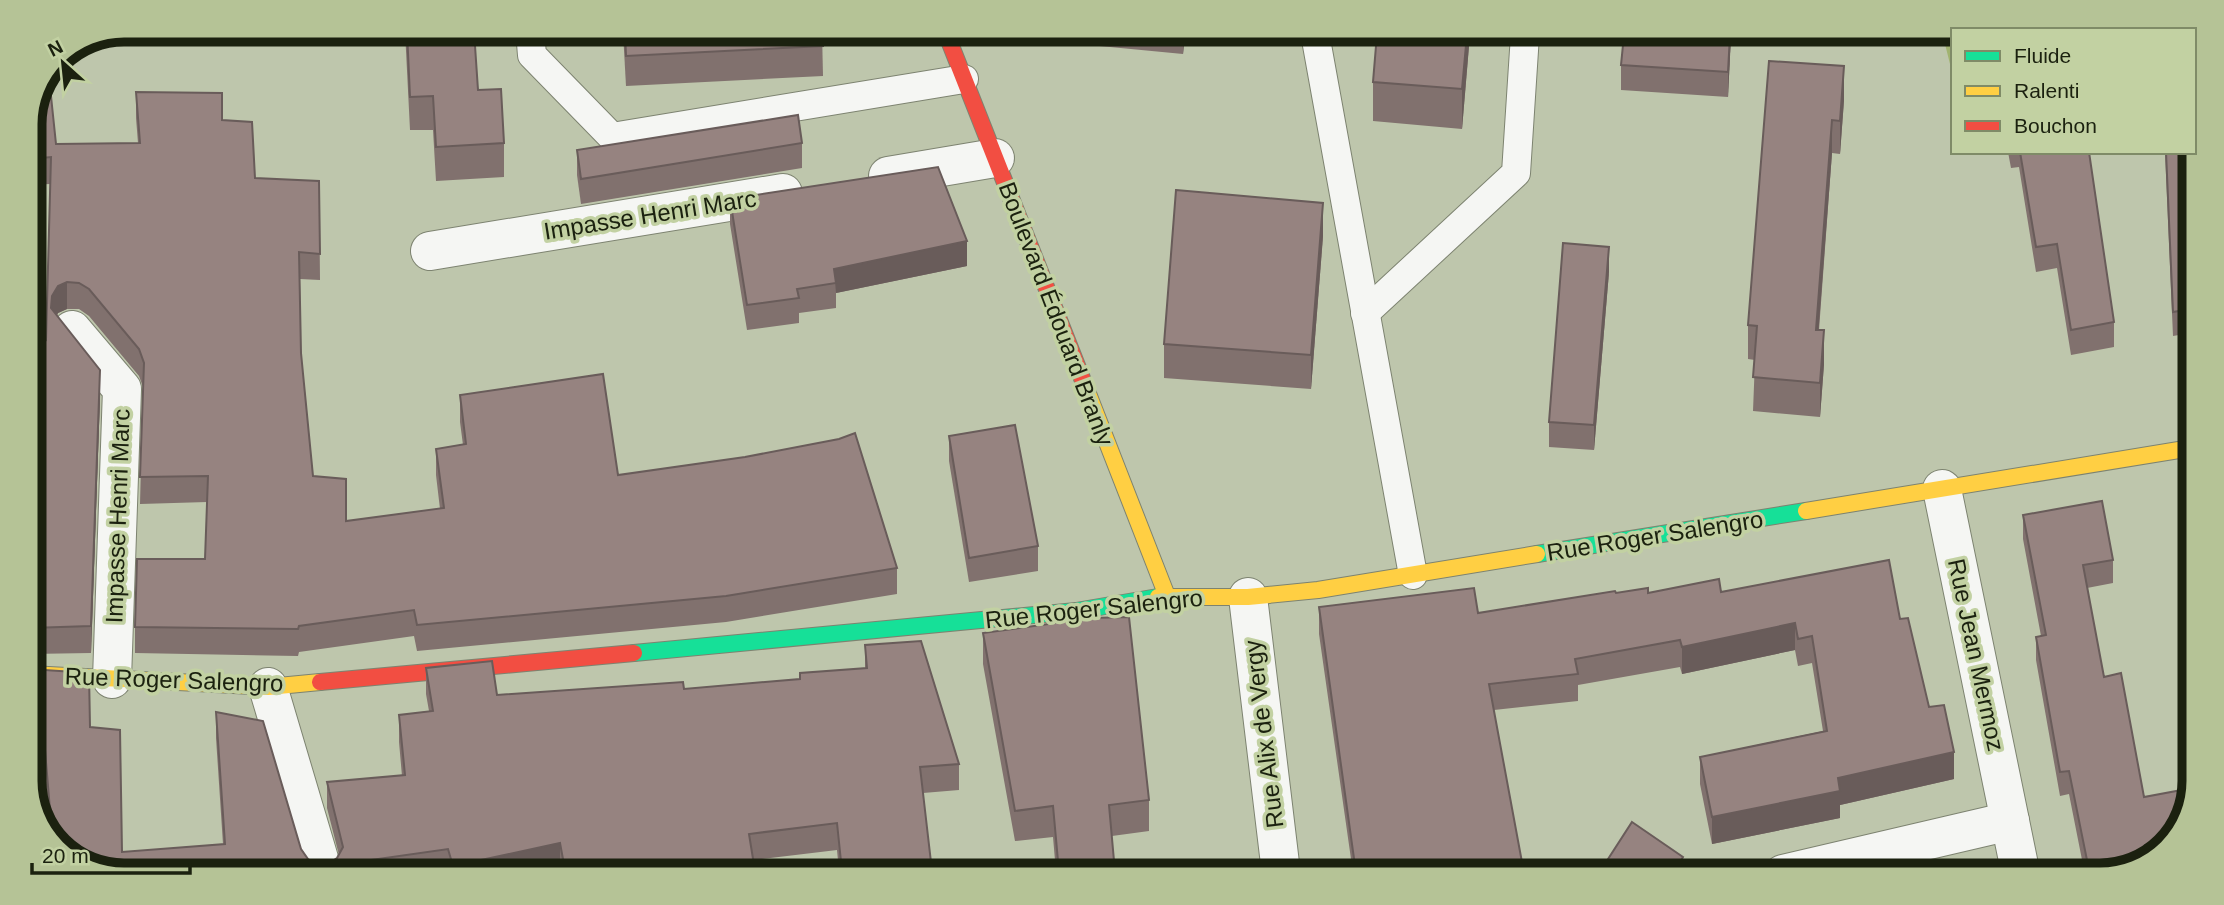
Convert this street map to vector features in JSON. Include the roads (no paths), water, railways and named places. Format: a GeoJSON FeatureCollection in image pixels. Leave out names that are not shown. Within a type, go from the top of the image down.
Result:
{"type":"FeatureCollection","features":[{"type":"Feature","properties":{"kind":"street","name":"Boulevard Édouard Branly"},"geometry":{"type":"LineString","coordinates":[[950,42],[1167,596]]}},
{"type":"Feature","properties":{"kind":"street"},"geometry":{"type":"LineString","coordinates":[[857,181],[995,158]]}},
{"type":"Feature","properties":{"kind":"street","name":"Impasse Henri Marc"},"geometry":{"type":"LineString","coordinates":[[430,251],[816,188]]}},
{"type":"Feature","properties":{"kind":"street","name":"Impasse Henri Marc"},"geometry":{"type":"LineString","coordinates":[[72,330],[122,389],[112,679]]}},
{"type":"Feature","properties":{"kind":"street","name":"Rue Roger Salengro"},"geometry":{"type":"LineString","coordinates":[[42,675],[268,687],[1076,611],[1167,596],[1248,597],[1413,575],[2182,449]]}},
{"type":"Feature","properties":{"kind":"street","name":"Rue Jean Mermoz"},"geometry":{"type":"LineString","coordinates":[[1942,489],[2019,863]]}},
{"type":"Feature","properties":{"kind":"street","name":"Rue Alix de Vergy"},"geometry":{"type":"LineString","coordinates":[[1248,597],[1280,863]]}},
{"type":"Feature","properties":{"kind":"street"},"geometry":{"type":"LineString","coordinates":[[268,687],[320,863]]}},
{"type":"Feature","properties":{"kind":"street"},"geometry":{"type":"LineString","coordinates":[[1830,863],[2010,821]]}},
{"type":"Feature","properties":{"kind":"lane"},"geometry":{"type":"LineString","coordinates":[[531,42],[532,55],[612,136],[964,79]]}},
{"type":"Feature","properties":{"kind":"lane"},"geometry":{"type":"LineString","coordinates":[[1316,42],[1413,575]]}},
{"type":"Feature","properties":{"kind":"lane"},"geometry":{"type":"LineString","coordinates":[[1365,313],[1516,173],[1525,42]]}}]}
